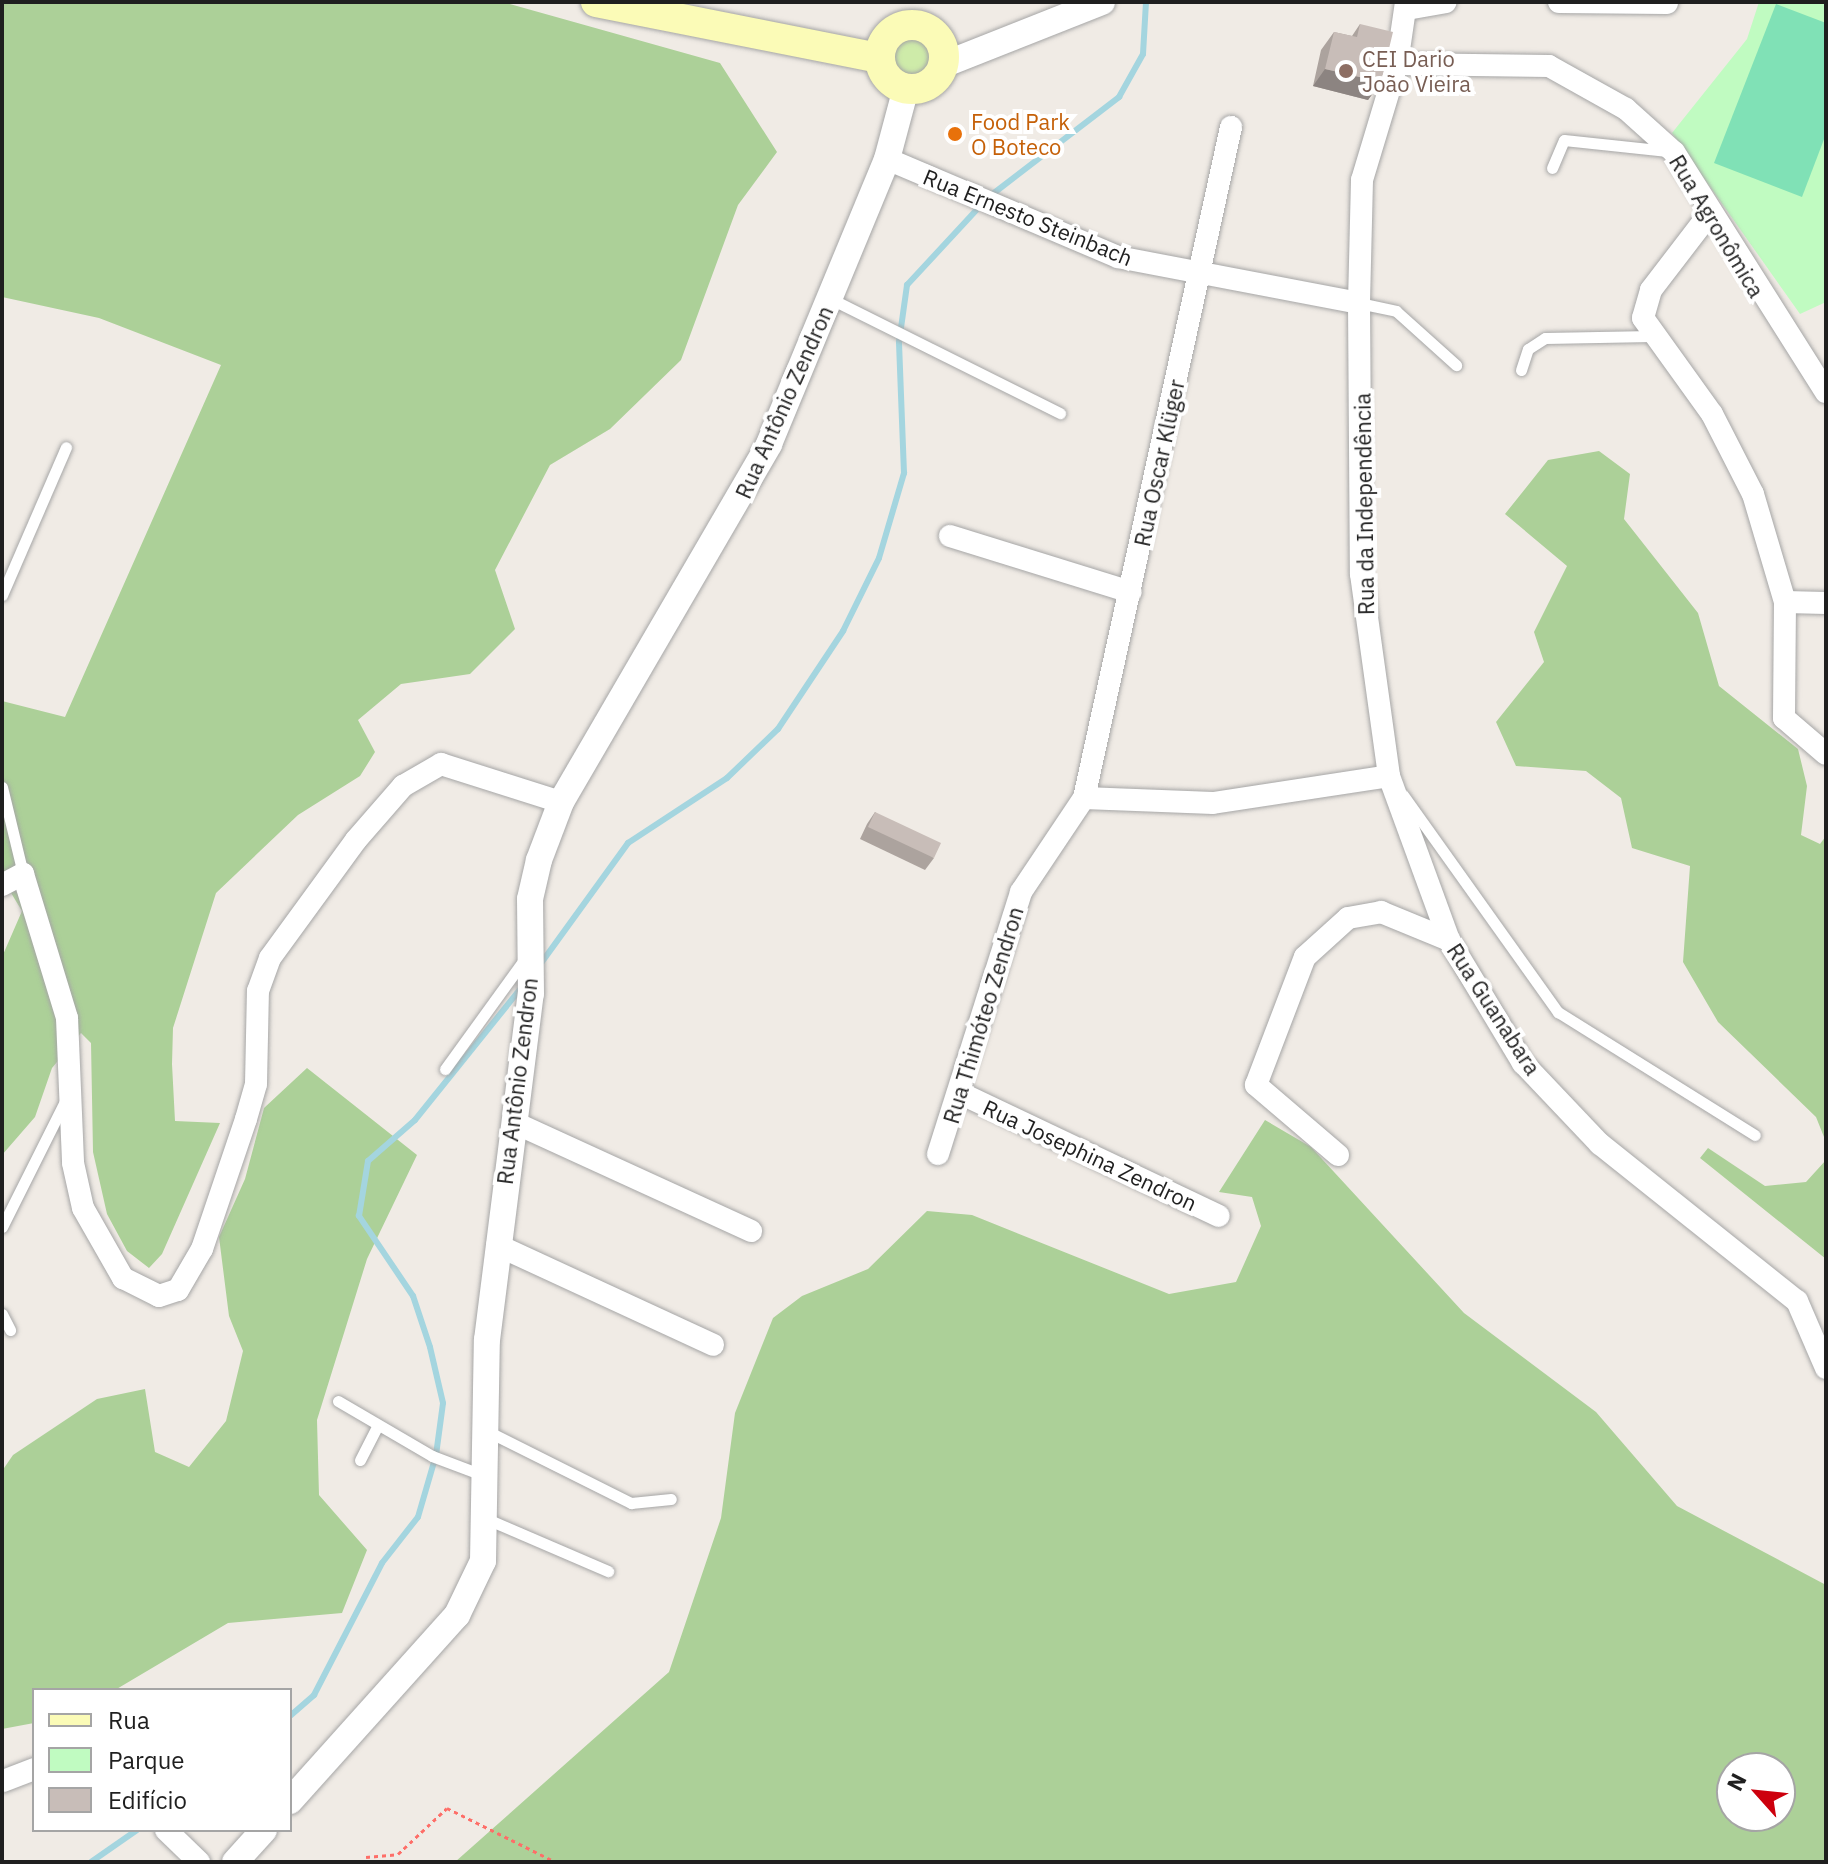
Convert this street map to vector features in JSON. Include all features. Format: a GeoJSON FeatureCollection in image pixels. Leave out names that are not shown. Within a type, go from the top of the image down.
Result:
{"type":"FeatureCollection","features":[{"type":"Feature","properties":{"kind":"main road"},"geometry":{"type":"LineString","coordinates":[[596,2],[880,58]]}},
{"type":"Feature","properties":{"kind":"main road"},"geometry":{"type":"LineString","coordinates":[[912,13],[941,41],[943,65],[929,84],[906,88],[888,78],[880,58],[888,34],[912,13]]}},
{"type":"Feature","properties":{"kind":"street"},"geometry":{"type":"LineString","coordinates":[[943,65],[1102,2]]}},
{"type":"Feature","properties":{"kind":"street"},"geometry":{"type":"LineString","coordinates":[[1406,6],[1445,2]]}},
{"type":"Feature","properties":{"kind":"street"},"geometry":{"type":"LineString","coordinates":[[1559,2],[1667,3]]}},
{"type":"Feature","properties":{"kind":"street","name":"Rua da Independência"},"geometry":{"type":"LineString","coordinates":[[1389,776],[1361,574],[1359,303],[1362,180],[1397,64],[1406,6]]}},
{"type":"Feature","properties":{"kind":"street","name":"Rua Agronômica"},"geometry":{"type":"LineString","coordinates":[[1397,64],[1549,66],[1626,109],[1674,152],[1826,392]]}},
{"type":"Feature","properties":{"kind":"street","name":"Rua Antônio Zendron"},"geometry":{"type":"LineString","coordinates":[[292,1799],[457,1615],[483,1561],[490,1478],[487,1340],[530,970],[530,899],[561,802],[738,504],[831,299],[887,159],[906,88]]}},
{"type":"Feature","properties":{"kind":"street","name":"Rua Oscar Klüger"},"geometry":{"type":"LineString","coordinates":[[1084,798],[1231,127]]}},
{"type":"Feature","properties":{"kind":"street","name":"Rua Ernesto Steinbach"},"geometry":{"type":"LineString","coordinates":[[887,159],[1118,257],[1198,277],[1359,303]]}},
{"type":"Feature","properties":{"kind":"street"},"geometry":{"type":"LineString","coordinates":[[1710,213],[1642,307],[1652,336],[1712,414],[1753,494],[1785,602],[1784,718],[1826,754]]}},
{"type":"Feature","properties":{"kind":"street"},"geometry":{"type":"LineString","coordinates":[[950,536],[1131,592]]}},
{"type":"Feature","properties":{"kind":"street"},"geometry":{"type":"LineString","coordinates":[[1785,602],[1826,603]]}},
{"type":"Feature","properties":{"kind":"street"},"geometry":{"type":"LineString","coordinates":[[2,885],[23,874],[67,1018],[73,1163],[83,1208],[104,1245],[136,1288],[159,1296],[178,1290],[202,1249],[252,1096],[258,991],[270,958],[356,840],[403,786],[441,764],[561,802]]}},
{"type":"Feature","properties":{"kind":"street"},"geometry":{"type":"LineString","coordinates":[[1084,798],[1213,803],[1389,776]]}},
{"type":"Feature","properties":{"kind":"street","name":"Rua Guanabara"},"geometry":{"type":"LineString","coordinates":[[1389,776],[1449,940],[1523,1063],[1600,1144],[1797,1301],[1826,1368]]}},
{"type":"Feature","properties":{"kind":"street","name":"Rua Thimóteo Zendron"},"geometry":{"type":"LineString","coordinates":[[938,1154],[962,1094],[1021,892],[1084,798]]}},
{"type":"Feature","properties":{"kind":"street"},"geometry":{"type":"LineString","coordinates":[[1338,1155],[1256,1085],[1305,957],[1348,918],[1381,912],[1449,940]]}},
{"type":"Feature","properties":{"kind":"street","name":"Rua Josephina Zendron"},"geometry":{"type":"LineString","coordinates":[[962,1094],[1219,1216]]}},
{"type":"Feature","properties":{"kind":"street"},"geometry":{"type":"LineString","coordinates":[[513,1122],[751,1231]]}},
{"type":"Feature","properties":{"kind":"street"},"geometry":{"type":"LineString","coordinates":[[497,1245],[713,1345]]}},
{"type":"Feature","properties":{"kind":"street"},"geometry":{"type":"LineString","coordinates":[[3,1781],[32,1770]]}},
{"type":"Feature","properties":{"kind":"street"},"geometry":{"type":"LineString","coordinates":[[235,1862],[262,1832]]}},
{"type":"Feature","properties":{"kind":"street"},"geometry":{"type":"LineString","coordinates":[[169,1833],[199,1862]]}},
{"type":"Feature","properties":{"kind":"lane"},"geometry":{"type":"LineString","coordinates":[[1552,168],[1564,140],[1674,152]]}},
{"type":"Feature","properties":{"kind":"lane"},"geometry":{"type":"LineString","coordinates":[[831,299],[915,344],[1060,413]]}},
{"type":"Feature","properties":{"kind":"lane"},"geometry":{"type":"LineString","coordinates":[[1359,303],[1396,311],[1456,365]]}},
{"type":"Feature","properties":{"kind":"lane"},"geometry":{"type":"LineString","coordinates":[[1521,370],[1528,349],[1545,338],[1652,336]]}},
{"type":"Feature","properties":{"kind":"lane"},"geometry":{"type":"LineString","coordinates":[[2,595],[66,447]]}},
{"type":"Feature","properties":{"kind":"lane","name":"Rua da Independência"},"geometry":{"type":"LineString","coordinates":[[1389,776],[1558,1012],[1755,1135]]}},
{"type":"Feature","properties":{"kind":"lane"},"geometry":{"type":"LineString","coordinates":[[2,787],[23,874]]}},
{"type":"Feature","properties":{"kind":"lane"},"geometry":{"type":"LineString","coordinates":[[445,1069],[530,970]]}},
{"type":"Feature","properties":{"kind":"lane"},"geometry":{"type":"LineString","coordinates":[[2,1227],[69,1094]]}},
{"type":"Feature","properties":{"kind":"lane"},"geometry":{"type":"LineString","coordinates":[[2,1314],[10,1330]]}},
{"type":"Feature","properties":{"kind":"lane"},"geometry":{"type":"LineString","coordinates":[[338,1401],[432,1456],[490,1478]]}},
{"type":"Feature","properties":{"kind":"lane"},"geometry":{"type":"LineString","coordinates":[[360,1460],[377,1426]]}},
{"type":"Feature","properties":{"kind":"lane"},"geometry":{"type":"LineString","coordinates":[[489,1432],[631,1503],[671,1499]]}},
{"type":"Feature","properties":{"kind":"lane"},"geometry":{"type":"LineString","coordinates":[[487,1519],[608,1571]]}},
{"type":"Feature","properties":{"kind":"path"},"geometry":{"type":"LineString","coordinates":[[366,1857],[398,1854],[447,1808],[556,1862]]}},
{"type":"Feature","properties":{"kind":"green space"},"geometry":{"type":"Polygon","coordinates":[[[2,2],[503,2],[720,63],[777,152],[738,205],[681,360],[610,429],[550,465],[495,570],[515,629],[470,674],[401,684],[358,720],[375,752],[360,776],[298,815],[216,893],[173,1028],[172,1064],[175,1121],[220,1123],[162,1254],[149,1268],[127,1251],[107,1214],[93,1152],[91,1043],[81,1033],[52,1068],[35,1117],[2,1155],[2,957],[22,911],[2,878],[2,701],[65,717],[221,365],[99,318],[2,297],[2,2]]]}},
{"type":"Feature","properties":{"kind":"green space"},"geometry":{"type":"Polygon","coordinates":[[[1759,2],[1826,2],[1826,302],[1800,314],[1672,133],[1747,39],[1759,2]]]}},
{"type":"Feature","properties":{"kind":"green space"},"geometry":{"type":"Polygon","coordinates":[[[1776,4],[1826,23],[1826,134],[1802,197],[1714,163],[1776,4]]]}},
{"type":"Feature","properties":{"kind":"green space"},"geometry":{"type":"Polygon","coordinates":[[[912,35],[927,41],[933,56],[927,71],[912,77],[897,71],[891,56],[897,41],[912,35]]]}},
{"type":"Feature","properties":{"kind":"green space"},"geometry":{"type":"Polygon","coordinates":[[[1599,451],[1630,474],[1624,519],[1698,613],[1719,686],[1798,749],[1807,786],[1801,835],[1820,844],[1826,836],[1826,1142],[1816,1117],[1718,1022],[1683,962],[1690,866],[1632,848],[1621,798],[1586,771],[1516,766],[1496,722],[1544,662],[1534,632],[1567,566],[1505,514],[1548,460],[1599,451]]]}},
{"type":"Feature","properties":{"kind":"green space"},"geometry":{"type":"Polygon","coordinates":[[[307,1068],[417,1155],[367,1259],[317,1420],[319,1495],[367,1550],[342,1613],[228,1623],[118,1688],[32,1688],[32,1723],[2,1729],[2,1471],[13,1455],[97,1399],[145,1389],[155,1452],[189,1467],[226,1421],[243,1351],[229,1316],[219,1237],[245,1179],[264,1108],[307,1068]]]}},
{"type":"Feature","properties":{"kind":"green space"},"geometry":{"type":"Polygon","coordinates":[[[1265,1120],[1311,1147],[1464,1313],[1596,1412],[1677,1506],[1826,1585],[1826,1862],[455,1862],[669,1672],[721,1518],[735,1413],[773,1318],[802,1296],[868,1269],[927,1211],[972,1215],[1169,1294],[1236,1282],[1261,1226],[1252,1197],[1219,1192],[1265,1120]]]}},
{"type":"Feature","properties":{"kind":"green space"},"geometry":{"type":"Polygon","coordinates":[[[1708,1148],[1765,1186],[1806,1182],[1826,1160],[1826,1259],[1700,1158],[1708,1148]]]}},
{"type":"Feature","properties":{"kind":"building"},"geometry":{"type":"Polygon","coordinates":[[[1360,24],[1393,32],[1381,82],[1325,69],[1334,32],[1357,37],[1360,24]]]}},
{"type":"Feature","properties":{"kind":"building"},"geometry":{"type":"Polygon","coordinates":[[[875,812],[941,843],[934,858],[868,827],[875,812]]]}},
{"type":"Feature","properties":{"kind":"waterway"},"geometry":{"type":"LineString","coordinates":[[990,196],[1119,97],[1143,54],[1146,2]]}},
{"type":"Feature","properties":{"kind":"waterway"},"geometry":{"type":"LineString","coordinates":[[539,966],[628,843],[727,778],[778,729],[843,631],[879,558],[904,473],[899,342],[907,285],[982,204]]}},
{"type":"Feature","properties":{"kind":"waterway"},"geometry":{"type":"LineString","coordinates":[[292,1714],[314,1695],[382,1563],[418,1517],[436,1455],[443,1403],[430,1347],[413,1296],[359,1216],[368,1161],[415,1120],[522,987]]}},
{"type":"Feature","properties":{"kind":"waterway"},"geometry":{"type":"LineString","coordinates":[[91,1862],[134,1832]]}},
{"type":"Feature","properties":{"kind":"place","name":"CEI Dario João Vieira"},"geometry":{"type":"Point","coordinates":[1346,71]}},
{"type":"Feature","properties":{"kind":"place","name":"Food Park O Boteco"},"geometry":{"type":"Point","coordinates":[955,134]}}]}
